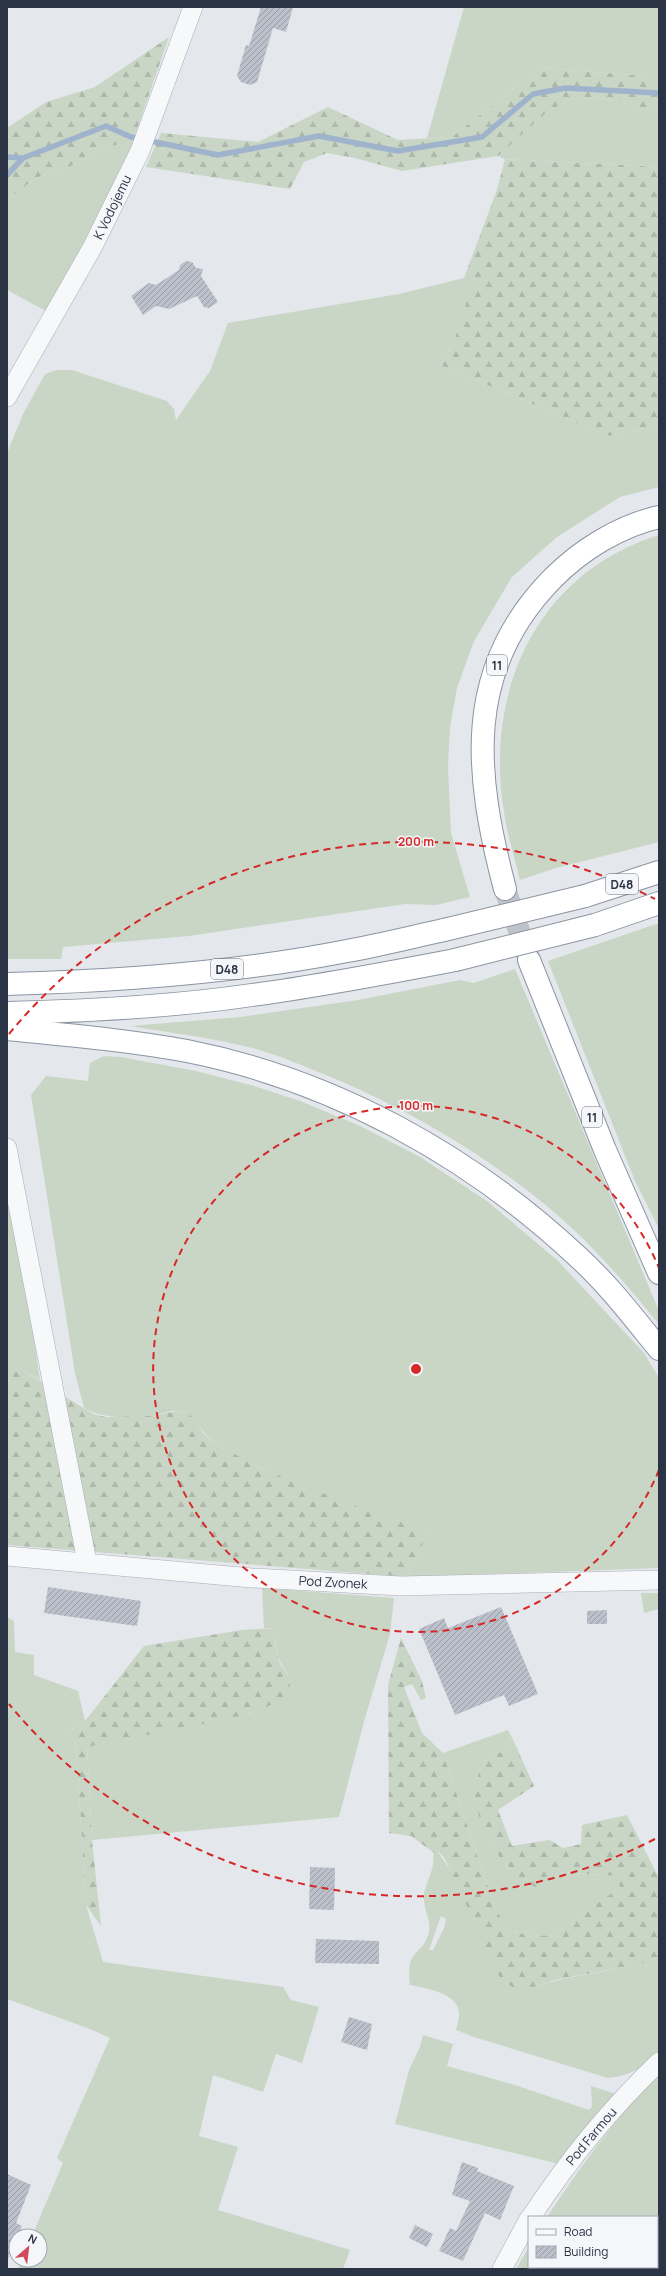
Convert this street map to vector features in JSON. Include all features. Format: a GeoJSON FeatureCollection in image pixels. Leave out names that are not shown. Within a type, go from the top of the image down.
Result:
{"type":"FeatureCollection","features":[{"type":"Feature","properties":{"kind":"highway","name":"11"},"geometry":{"type":"LineString","coordinates":[[505,889],[486,811],[482,771],[482,733],[487,694],[499,659],[516,625],[538,594],[568,563],[605,538],[647,520],[659,517]]}},
{"type":"Feature","properties":{"kind":"highway","name":"D48"},"geometry":{"type":"LineString","coordinates":[[7,984],[148,977],[247,967],[346,952],[585,896],[659,872]]}},
{"type":"Feature","properties":{"kind":"highway","name":"D48"},"geometry":{"type":"LineString","coordinates":[[7,1013],[150,1006],[251,996],[351,980],[455,960],[595,925],[659,903]]}},
{"type":"Feature","properties":{"kind":"highway","name":"11"},"geometry":{"type":"LineString","coordinates":[[530,960],[605,1150],[659,1273]]}},
{"type":"Feature","properties":{"kind":"highway"},"geometry":{"type":"LineString","coordinates":[[7,1029],[125,1041],[188,1052],[250,1067],[311,1088],[370,1113],[433,1146],[479,1176],[530,1214],[589,1268],[622,1302],[659,1349]]}},
{"type":"Feature","properties":{"kind":"street","name":"K Vodojemu"},"geometry":{"type":"LineString","coordinates":[[7,397],[92,248],[140,151],[194,7]]}},
{"type":"Feature","properties":{"kind":"street"},"geometry":{"type":"LineString","coordinates":[[7,1148],[87,1562]]}},
{"type":"Feature","properties":{"kind":"street","name":"Pod Zvonek"},"geometry":{"type":"LineString","coordinates":[[7,1556],[252,1578],[401,1586],[659,1580]]}},
{"type":"Feature","properties":{"kind":"street","name":"Pod Farmou"},"geometry":{"type":"LineString","coordinates":[[531,2216],[574,2154],[602,2121],[659,2062]]}},
{"type":"Feature","properties":{"kind":"street","name":"Pod Farmou"},"geometry":{"type":"LineString","coordinates":[[502,2269],[528,2222]]}},
{"type":"Feature","properties":{"kind":"green space"},"geometry":{"type":"Polygon","coordinates":[[[464,7],[659,7],[659,77],[540,68],[452,137],[427,138],[464,7]]]}},
{"type":"Feature","properties":{"kind":"green space"},"geometry":{"type":"Polygon","coordinates":[[[169,37],[130,149],[121,144],[98,148],[80,163],[36,178],[7,200],[7,128],[46,102],[95,87],[169,37]]]}},
{"type":"Feature","properties":{"kind":"green space"},"geometry":{"type":"Polygon","coordinates":[[[540,68],[659,77],[659,111],[596,97],[569,100],[547,112],[498,156],[402,171],[355,158],[327,153],[304,162],[290,189],[146,167],[161,133],[258,142],[328,107],[398,140],[452,137],[540,68]]]}},
{"type":"Feature","properties":{"kind":"green space"},"geometry":{"type":"Polygon","coordinates":[[[596,97],[659,111],[659,167],[505,159],[498,156],[547,112],[569,100],[596,97]]]}},
{"type":"Feature","properties":{"kind":"green space"},"geometry":{"type":"Polygon","coordinates":[[[121,144],[130,149],[89,237],[46,311],[7,290],[7,200],[36,178],[80,163],[98,148],[121,144]]]}},
{"type":"Feature","properties":{"kind":"green space"},"geometry":{"type":"Polygon","coordinates":[[[505,159],[659,167],[659,425],[608,436],[440,365],[453,344],[474,279],[464,278],[497,190],[505,159]]]}},
{"type":"Feature","properties":{"kind":"green space"},"geometry":{"type":"Polygon","coordinates":[[[464,278],[475,278],[453,344],[440,365],[608,436],[659,425],[659,487],[620,497],[557,537],[512,577],[474,641],[457,688],[450,727],[448,766],[451,833],[470,897],[436,905],[405,904],[189,936],[63,947],[61,959],[7,959],[7,453],[23,414],[45,374],[57,370],[72,370],[167,401],[174,409],[176,420],[210,371],[228,323],[399,294],[464,278]]]}},
{"type":"Feature","properties":{"kind":"green space"},"geometry":{"type":"Polygon","coordinates":[[[659,535],[659,842],[556,868],[520,880],[505,821],[500,767],[503,723],[512,681],[528,642],[551,607],[580,577],[616,553],[659,535]]]}},
{"type":"Feature","properties":{"kind":"green space"},"geometry":{"type":"Polygon","coordinates":[[[659,923],[659,1229],[635,1181],[548,961],[659,923]]]}},
{"type":"Feature","properties":{"kind":"green space"},"geometry":{"type":"Polygon","coordinates":[[[515,969],[659,1311],[659,1324],[601,1257],[563,1220],[538,1199],[484,1159],[427,1124],[398,1108],[338,1080],[266,1052],[225,1042],[130,1026],[241,1017],[358,1000],[460,980],[474,983],[515,969]]]}},
{"type":"Feature","properties":{"kind":"green space"},"geometry":{"type":"Polygon","coordinates":[[[104,1056],[121,1057],[196,1071],[254,1086],[300,1101],[360,1126],[420,1157],[487,1201],[557,1260],[644,1353],[659,1378],[659,1568],[408,1577],[428,1531],[319,1493],[266,1471],[216,1444],[190,1416],[184,1413],[175,1411],[151,1416],[116,1417],[91,1412],[84,1408],[75,1373],[31,1095],[46,1076],[88,1081],[90,1063],[104,1056]]]}},
{"type":"Feature","properties":{"kind":"green space"},"geometry":{"type":"Polygon","coordinates":[[[7,1194],[30,1314],[40,1380],[18,1367],[7,1384],[7,1194]]]}},
{"type":"Feature","properties":{"kind":"green space"},"geometry":{"type":"Polygon","coordinates":[[[18,1367],[93,1414],[106,1417],[150,1416],[178,1411],[188,1413],[196,1421],[204,1434],[214,1443],[260,1468],[352,1505],[428,1531],[408,1577],[7,1545],[7,1384],[18,1367]]]}},
{"type":"Feature","properties":{"kind":"green space"},"geometry":{"type":"Polygon","coordinates":[[[262,1588],[394,1598],[390,1634],[365,1718],[339,1817],[92,1840],[87,1747],[251,1713],[288,1675],[278,1658],[273,1628],[264,1628],[262,1588]]]}},
{"type":"Feature","properties":{"kind":"green space"},"geometry":{"type":"Polygon","coordinates":[[[641,1593],[659,1593],[659,1609],[644,1613],[641,1593]]]}},
{"type":"Feature","properties":{"kind":"green space"},"geometry":{"type":"Polygon","coordinates":[[[7,1617],[14,1621],[15,1652],[34,1655],[34,1675],[78,1691],[85,1721],[68,1732],[76,1744],[86,1905],[103,1962],[283,1987],[291,2000],[319,2007],[302,2063],[276,2054],[263,2092],[213,2075],[199,2136],[238,2147],[218,2210],[350,2250],[343,2269],[18,2269],[48,2268],[48,2228],[35,2228],[63,2163],[57,2158],[110,2038],[90,2029],[7,1999],[7,1617]]]}},
{"type":"Feature","properties":{"kind":"green space"},"geometry":{"type":"Polygon","coordinates":[[[273,1628],[278,1658],[290,1682],[288,1690],[283,1697],[266,1707],[228,1719],[87,1747],[92,1840],[101,1926],[86,1905],[76,1744],[68,1732],[85,1721],[144,1646],[242,1630],[273,1628]]]}},
{"type":"Feature","properties":{"kind":"green space"},"geometry":{"type":"Polygon","coordinates":[[[401,1638],[422,1681],[426,1698],[421,1700],[412,1684],[404,1687],[422,1733],[443,1753],[494,1905],[508,1931],[534,1936],[554,1935],[620,1887],[617,1876],[560,1872],[552,1881],[546,1893],[516,1875],[496,1852],[481,1822],[476,1802],[475,1788],[478,1775],[486,1758],[516,1746],[534,1786],[498,1810],[512,1846],[550,1840],[563,1848],[581,1844],[582,1825],[627,1815],[659,1878],[659,1957],[639,1964],[556,1980],[530,1988],[512,1987],[499,1976],[445,1859],[439,1852],[434,1853],[411,1836],[389,1833],[388,1685],[401,1638]]]}},
{"type":"Feature","properties":{"kind":"green space"},"geometry":{"type":"Polygon","coordinates":[[[508,1730],[516,1746],[486,1758],[477,1777],[479,1813],[489,1840],[508,1868],[546,1892],[552,1881],[560,1872],[617,1876],[620,1887],[554,1935],[534,1936],[508,1931],[494,1905],[443,1753],[508,1730]]]}},
{"type":"Feature","properties":{"kind":"green space"},"geometry":{"type":"Polygon","coordinates":[[[438,1852],[530,1988],[562,1979],[627,1966],[659,1957],[659,2052],[642,2067],[623,2075],[608,2078],[474,2037],[456,2030],[459,2012],[453,2000],[440,1992],[410,1985],[409,1973],[412,1958],[423,1945],[429,1932],[424,1897],[425,1888],[433,1865],[434,1853],[438,1852]],[[441,1916],[429,1950],[433,1950],[444,1928],[446,1919],[441,1916]]]}},
{"type":"Feature","properties":{"kind":"green space"},"geometry":{"type":"Polygon","coordinates":[[[423,2035],[453,2044],[447,2066],[515,2085],[589,2110],[592,2106],[591,2086],[616,2094],[559,2164],[395,2124],[409,2070],[420,2047],[423,2035]]]}},
{"type":"Feature","properties":{"kind":"green space"},"geometry":{"type":"Polygon","coordinates":[[[659,2073],[659,2269],[516,2269],[528,2249],[528,2268],[658,2268],[658,2216],[548,2216],[600,2142],[659,2073]]]}},
{"type":"Feature","properties":{"kind":"building"},"geometry":{"type":"Polygon","coordinates":[[[261,7],[293,7],[286,32],[273,28],[257,82],[250,85],[241,82],[237,76],[246,45],[249,46],[261,7]]]}},
{"type":"Feature","properties":{"kind":"building"},"geometry":{"type":"Polygon","coordinates":[[[186,261],[192,262],[196,268],[203,269],[201,276],[218,302],[209,308],[204,307],[197,296],[169,309],[156,306],[143,315],[131,296],[149,283],[156,285],[179,270],[180,265],[186,261]]]}},
{"type":"Feature","properties":{"kind":"building"},"geometry":{"type":"Polygon","coordinates":[[[48,1587],[141,1601],[137,1626],[44,1613],[48,1587]]]}},
{"type":"Feature","properties":{"kind":"building"},"geometry":{"type":"Polygon","coordinates":[[[501,1607],[538,1694],[509,1706],[504,1695],[455,1715],[419,1629],[444,1618],[448,1628],[501,1607]]]}},
{"type":"Feature","properties":{"kind":"building"},"geometry":{"type":"Polygon","coordinates":[[[607,1610],[607,1624],[587,1624],[587,1611],[607,1610]]]}},
{"type":"Feature","properties":{"kind":"building"},"geometry":{"type":"Polygon","coordinates":[[[310,1867],[335,1868],[334,1910],[309,1909],[310,1867]]]}},
{"type":"Feature","properties":{"kind":"building"},"geometry":{"type":"Polygon","coordinates":[[[316,1939],[379,1941],[379,1964],[315,1963],[316,1939]]]}},
{"type":"Feature","properties":{"kind":"building"},"geometry":{"type":"Polygon","coordinates":[[[349,2017],[372,2024],[367,2050],[341,2042],[349,2017]]]}},
{"type":"Feature","properties":{"kind":"building"},"geometry":{"type":"Polygon","coordinates":[[[462,2162],[478,2168],[477,2171],[514,2186],[500,2220],[485,2213],[463,2261],[439,2251],[450,2228],[456,2231],[470,2201],[452,2195],[462,2162]]]}},
{"type":"Feature","properties":{"kind":"building"},"geometry":{"type":"Polygon","coordinates":[[[7,2174],[31,2185],[16,2223],[22,2226],[21,2228],[8,2228],[7,2262],[7,2174]]]}},
{"type":"Feature","properties":{"kind":"building"},"geometry":{"type":"Polygon","coordinates":[[[415,2225],[433,2234],[427,2247],[409,2238],[415,2225]]]}},
{"type":"Feature","properties":{"kind":"waterway"},"geometry":{"type":"LineString","coordinates":[[7,157],[23,158],[106,126],[131,137],[218,155],[319,136],[398,151],[482,137],[533,94],[565,88],[659,93]]}},
{"type":"Feature","properties":{"kind":"waterway"},"geometry":{"type":"LineString","coordinates":[[7,175],[23,158]]}},
{"type":"Feature","properties":{"kind":"tunnel"},"geometry":{"type":"LineString","coordinates":[[505,889],[529,960]]}}]}
